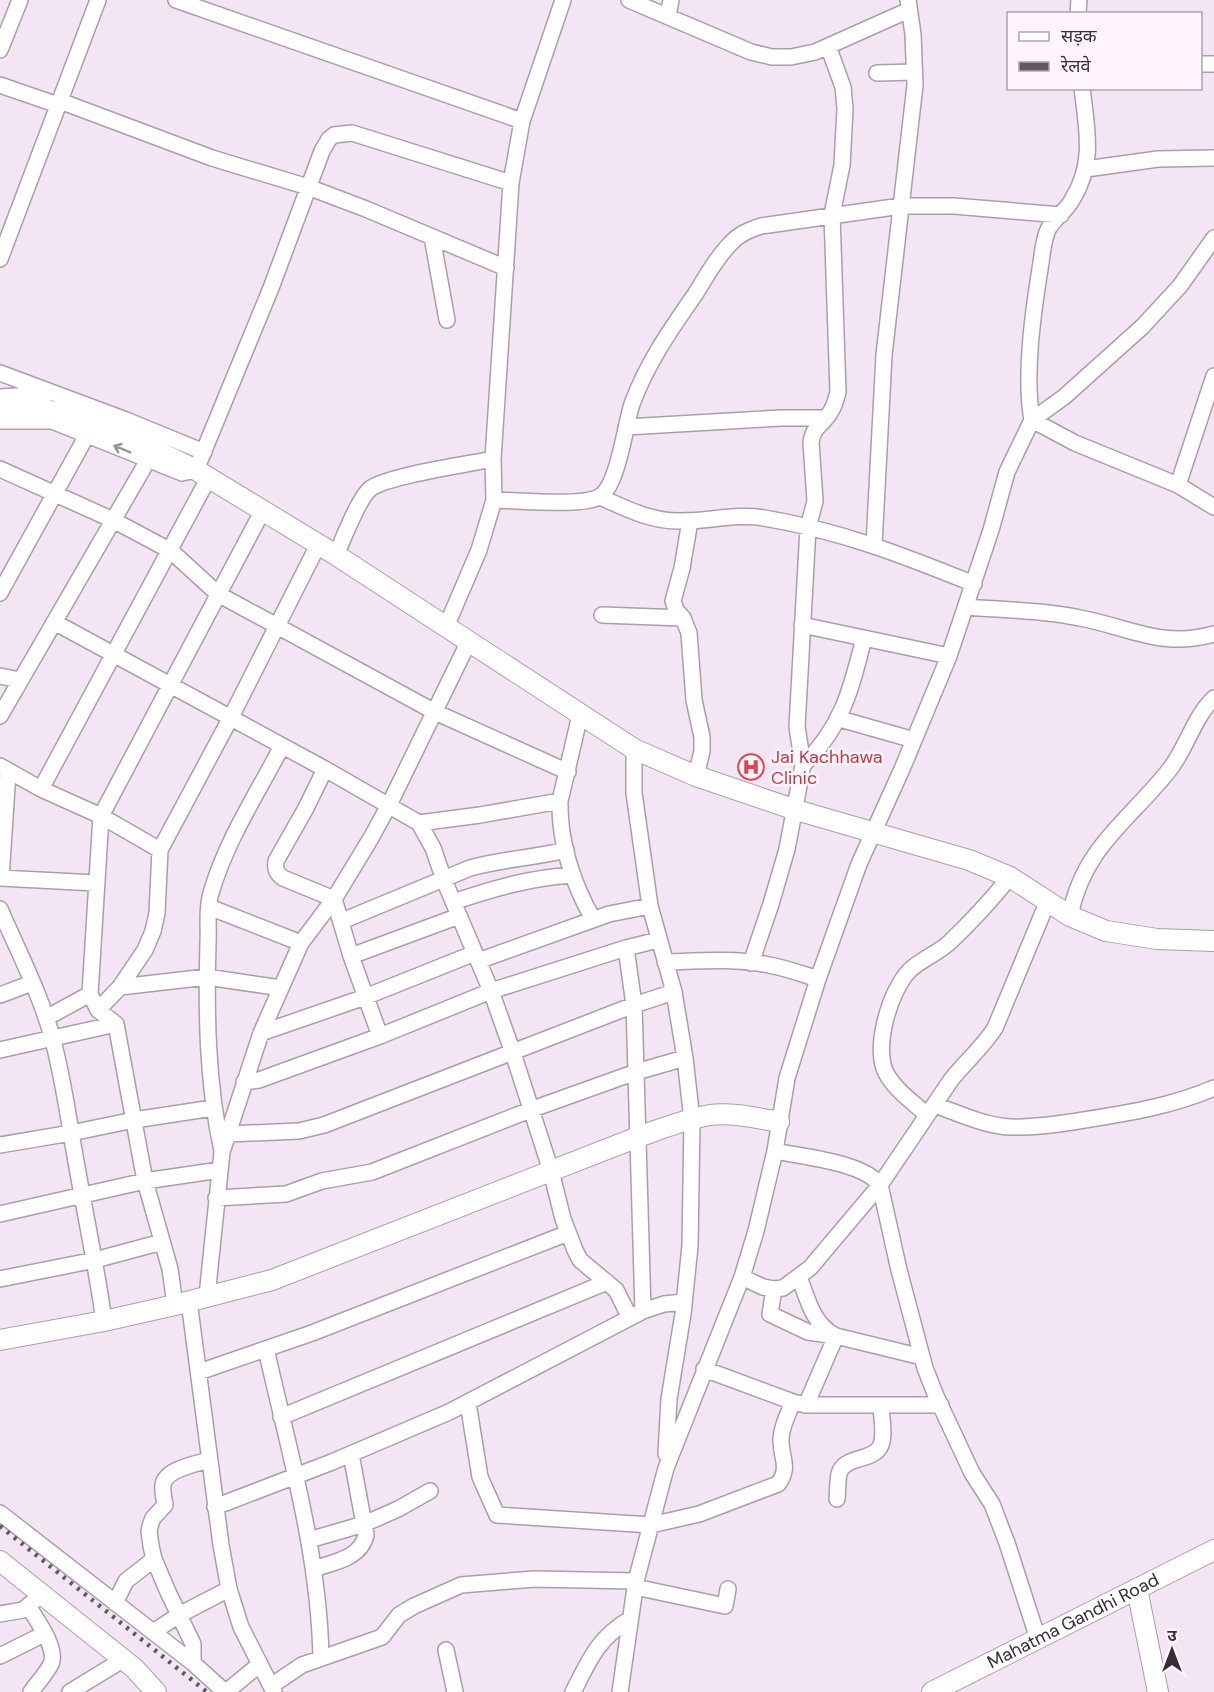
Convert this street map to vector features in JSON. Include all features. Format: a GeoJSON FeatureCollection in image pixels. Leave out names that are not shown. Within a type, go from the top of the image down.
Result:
{"type":"FeatureCollection","features":[{"type":"Feature","properties":{"kind":"street"},"geometry":{"type":"LineString","coordinates":[[0,50],[20,0]]}},
{"type":"Feature","properties":{"kind":"street"},"geometry":{"type":"LineString","coordinates":[[0,259],[98,0]]}},
{"type":"Feature","properties":{"kind":"street"},"geometry":{"type":"LineString","coordinates":[[176,0],[522,121]]}},
{"type":"Feature","properties":{"kind":"street"},"geometry":{"type":"LineString","coordinates":[[446,627],[479,550],[494,500],[493,459],[511,183],[522,121],[563,0]]}},
{"type":"Feature","properties":{"kind":"street"},"geometry":{"type":"LineString","coordinates":[[629,0],[750,52],[772,57],[791,57],[815,52],[908,5],[914,72],[910,139],[884,355],[874,545]]}},
{"type":"Feature","properties":{"kind":"street"},"geometry":{"type":"LineString","coordinates":[[668,16],[671,0]]}},
{"type":"Feature","properties":{"kind":"street"},"geometry":{"type":"LineString","coordinates":[[751,963],[787,849],[803,765],[797,727],[808,528],[814,501],[811,442],[812,433],[831,412],[838,392],[832,215],[842,165],[845,109],[843,87],[828,46]]}},
{"type":"Feature","properties":{"kind":"street"},"geometry":{"type":"LineString","coordinates":[[877,73],[914,72]]}},
{"type":"Feature","properties":{"kind":"street"},"geometry":{"type":"LineString","coordinates":[[0,85],[59,103],[212,158],[308,187],[506,268]]}},
{"type":"Feature","properties":{"kind":"street"},"geometry":{"type":"LineString","coordinates":[[1032,420],[1029,391],[1031,346],[1038,281],[1047,232],[1074,198],[1086,170],[1088,147],[1082,90]]}},
{"type":"Feature","properties":{"kind":"street"},"geometry":{"type":"LineString","coordinates":[[41,789],[171,551],[203,474],[204,452],[271,288],[328,139],[334,135],[352,133],[511,183]]}},
{"type":"Feature","properties":{"kind":"street"},"geometry":{"type":"LineString","coordinates":[[1086,170],[1158,159],[1214,158]]}},
{"type":"Feature","properties":{"kind":"street"},"geometry":{"type":"LineString","coordinates":[[494,500],[583,502],[600,497],[608,488],[614,474],[631,407],[643,376],[662,343],[730,243],[744,232],[761,226],[902,206],[954,206],[1061,215]]}},
{"type":"Feature","properties":{"kind":"street"},"geometry":{"type":"LineString","coordinates":[[432,237],[447,321]]}},
{"type":"Feature","properties":{"kind":"street"},"geometry":{"type":"LineString","coordinates":[[620,1692],[635,1584],[666,1468],[742,1277],[756,1231],[775,1151],[787,1078],[818,979],[872,833],[949,656],[974,584],[1008,472],[1032,420],[1064,397],[1142,327],[1180,286],[1214,238]]}},
{"type":"Feature","properties":{"kind":"street"},"geometry":{"type":"LineString","coordinates":[[0,373],[204,452]]}},
{"type":"Feature","properties":{"kind":"street"},"geometry":{"type":"LineString","coordinates":[[1178,485],[1214,376]]}},
{"type":"Feature","properties":{"kind":"street"},"geometry":{"type":"LineString","coordinates":[[0,397],[53,393]]}},
{"type":"Feature","properties":{"kind":"street"},"geometry":{"type":"LineString","coordinates":[[0,406],[69,413],[103,425],[203,474],[336,555],[634,749],[696,776],[796,810],[969,860],[1010,877],[1070,916],[1106,931],[1156,939],[1214,941]]}},
{"type":"Feature","properties":{"kind":"street"},"geometry":{"type":"LineString","coordinates":[[626,427],[781,418],[825,418]]}},
{"type":"Feature","properties":{"kind":"street"},"geometry":{"type":"LineString","coordinates":[[1032,420],[1075,443],[1178,485],[1214,507]]}},
{"type":"Feature","properties":{"kind":"street"},"geometry":{"type":"LineString","coordinates":[[0,421],[52,421],[182,473],[203,474]]}},
{"type":"Feature","properties":{"kind":"street"},"geometry":{"type":"LineString","coordinates":[[0,593],[87,435]]}},
{"type":"Feature","properties":{"kind":"street"},"geometry":{"type":"LineString","coordinates":[[336,555],[370,488],[402,477],[493,459]]}},
{"type":"Feature","properties":{"kind":"street"},"geometry":{"type":"LineString","coordinates":[[0,716],[148,460]]}},
{"type":"Feature","properties":{"kind":"street"},"geometry":{"type":"LineString","coordinates":[[0,469],[113,520],[171,551],[218,594],[435,712],[568,772]]}},
{"type":"Feature","properties":{"kind":"street"},"geometry":{"type":"LineString","coordinates":[[600,497],[654,519],[690,521],[736,517],[763,518],[808,528],[874,545],[974,584]]}},
{"type":"Feature","properties":{"kind":"street"},"geometry":{"type":"LineString","coordinates":[[190,1301],[170,1269],[145,1181],[116,1024],[98,1010],[90,994],[101,816],[263,510]]}},
{"type":"Feature","properties":{"kind":"street"},"geometry":{"type":"LineString","coordinates":[[690,521],[682,568],[673,601],[689,633],[694,700],[702,737],[702,751],[696,776]]}},
{"type":"Feature","properties":{"kind":"street"},"geometry":{"type":"LineString","coordinates":[[98,1010],[120,987],[145,950],[157,913],[160,850],[230,719],[318,545]]}},
{"type":"Feature","properties":{"kind":"street"},"geometry":{"type":"LineString","coordinates":[[966,607],[1049,613],[1081,618],[1140,634],[1169,639],[1194,640],[1214,634]]}},
{"type":"Feature","properties":{"kind":"street"},"geometry":{"type":"LineString","coordinates":[[602,615],[683,618]]}},
{"type":"Feature","properties":{"kind":"street"},"geometry":{"type":"LineString","coordinates":[[54,622],[325,769],[419,823],[430,841],[491,991],[551,1171],[568,1233],[580,1260],[616,1290],[636,1314]]}},
{"type":"Feature","properties":{"kind":"street"},"geometry":{"type":"LineString","coordinates":[[802,626],[949,656]]}},
{"type":"Feature","properties":{"kind":"street"},"geometry":{"type":"LineString","coordinates":[[803,765],[826,740],[840,718],[854,679],[864,638]]}},
{"type":"Feature","properties":{"kind":"street"},"geometry":{"type":"LineString","coordinates":[[469,641],[389,806],[334,899],[301,943],[261,1033],[222,1152],[216,1198],[190,1301],[215,1507],[229,1589],[241,1627],[273,1689],[291,1671],[382,1637],[399,1615],[462,1585],[534,1579],[635,1584],[725,1606],[728,1589]]}},
{"type":"Feature","properties":{"kind":"street"},"geometry":{"type":"LineString","coordinates":[[0,676],[20,680]]}},
{"type":"Feature","properties":{"kind":"street"},"geometry":{"type":"LineString","coordinates":[[1070,916],[1076,888],[1082,875],[1117,826],[1137,808],[1170,769],[1181,753],[1204,708],[1214,698]]}},
{"type":"Feature","properties":{"kind":"street"},"geometry":{"type":"LineString","coordinates":[[580,715],[560,801],[560,823],[573,875],[582,900],[593,920]]}},
{"type":"Feature","properties":{"kind":"street"},"geometry":{"type":"LineString","coordinates":[[840,718],[914,740]]}},
{"type":"Feature","properties":{"kind":"street"},"geometry":{"type":"LineString","coordinates":[[222,1152],[213,1108],[207,977],[210,895],[228,847],[282,746]]}},
{"type":"Feature","properties":{"kind":"street"},"geometry":{"type":"LineString","coordinates":[[634,749],[634,793],[650,906],[674,992],[686,1058],[692,1120],[690,1246],[669,1399],[666,1468]]}},
{"type":"Feature","properties":{"kind":"street"},"geometry":{"type":"LineString","coordinates":[[96,883],[1,878],[4,769],[41,789],[101,816],[160,850]]}},
{"type":"Feature","properties":{"kind":"street"},"geometry":{"type":"LineString","coordinates":[[325,769],[276,861],[275,868],[283,878],[334,899],[351,956],[380,1036]]}},
{"type":"Feature","properties":{"kind":"street"},"geometry":{"type":"LineString","coordinates":[[419,823],[560,801]]}},
{"type":"Feature","properties":{"kind":"street"},"geometry":{"type":"LineString","coordinates":[[342,921],[457,873],[488,863],[529,858],[566,850]]}},
{"type":"Feature","properties":{"kind":"street"},"geometry":{"type":"LineString","coordinates":[[351,956],[521,881],[573,875]]}},
{"type":"Feature","properties":{"kind":"street"},"geometry":{"type":"LineString","coordinates":[[1010,877],[988,904],[952,940],[942,949],[923,959],[899,984],[889,1008],[881,1042],[885,1071],[892,1083],[931,1110],[1009,1127],[1062,1124],[1147,1110],[1214,1088]]}},
{"type":"Feature","properties":{"kind":"street"},"geometry":{"type":"LineString","coordinates":[[742,1277],[763,1287],[783,1288],[810,1268],[880,1185],[962,1065],[988,1039],[995,1028],[1047,903]]}},
{"type":"Feature","properties":{"kind":"street"},"geometry":{"type":"LineString","coordinates":[[261,1033],[476,957],[618,912],[650,906]]}},
{"type":"Feature","properties":{"kind":"street"},"geometry":{"type":"LineString","coordinates":[[209,907],[301,943]]}},
{"type":"Feature","properties":{"kind":"street"},"geometry":{"type":"LineString","coordinates":[[0,909],[52,1037],[63,1083],[104,1321]]}},
{"type":"Feature","properties":{"kind":"street"},"geometry":{"type":"LineString","coordinates":[[244,1082],[259,1080],[380,1036],[491,991],[658,940]]}},
{"type":"Feature","properties":{"kind":"street"},"geometry":{"type":"LineString","coordinates":[[627,948],[634,1005],[638,1137],[636,1314]]}},
{"type":"Feature","properties":{"kind":"street"},"geometry":{"type":"LineString","coordinates":[[665,962],[751,963],[791,970],[818,979]]}},
{"type":"Feature","properties":{"kind":"street"},"geometry":{"type":"LineString","coordinates":[[120,987],[207,977],[281,988]]}},
{"type":"Feature","properties":{"kind":"street"},"geometry":{"type":"LineString","coordinates":[[0,995],[32,983]]}},
{"type":"Feature","properties":{"kind":"street"},"geometry":{"type":"LineString","coordinates":[[228,1134],[290,1132],[324,1125],[634,1005],[674,992]]}},
{"type":"Feature","properties":{"kind":"street"},"geometry":{"type":"LineString","coordinates":[[46,1018],[90,994]]}},
{"type":"Feature","properties":{"kind":"street"},"geometry":{"type":"LineString","coordinates":[[0,1050],[116,1024]]}},
{"type":"Feature","properties":{"kind":"street"},"geometry":{"type":"LineString","coordinates":[[216,1198],[286,1194],[322,1181],[372,1172],[530,1110],[636,1072],[686,1058]]}},
{"type":"Feature","properties":{"kind":"street"},"geometry":{"type":"LineString","coordinates":[[0,1144],[213,1108]]}},
{"type":"Feature","properties":{"kind":"street"},"geometry":{"type":"LineString","coordinates":[[0,1340],[104,1321],[272,1280],[477,1198],[638,1137],[692,1120],[711,1115],[732,1115],[779,1122]]}},
{"type":"Feature","properties":{"kind":"street"},"geometry":{"type":"LineString","coordinates":[[775,1151],[851,1168],[868,1174],[880,1185],[922,1358],[972,1473],[992,1504],[1038,1639]]}},
{"type":"Feature","properties":{"kind":"street"},"geometry":{"type":"LineString","coordinates":[[0,1214],[145,1181],[220,1170]]}},
{"type":"Feature","properties":{"kind":"street"},"geometry":{"type":"LineString","coordinates":[[199,1372],[323,1329],[568,1233]]}},
{"type":"Feature","properties":{"kind":"street"},"geometry":{"type":"LineString","coordinates":[[0,1279],[95,1260],[162,1242]]}},
{"type":"Feature","properties":{"kind":"street"},"geometry":{"type":"LineString","coordinates":[[799,1277],[818,1322],[826,1332],[836,1336]]}},
{"type":"Feature","properties":{"kind":"street"},"geometry":{"type":"LineString","coordinates":[[281,1417],[607,1282]]}},
{"type":"Feature","properties":{"kind":"street"},"geometry":{"type":"LineString","coordinates":[[774,1289],[770,1314],[808,1332],[836,1336],[922,1358]]}},
{"type":"Feature","properties":{"kind":"street"},"geometry":{"type":"LineString","coordinates":[[215,1507],[351,1454],[468,1403],[636,1314],[664,1304],[684,1302]]}},
{"type":"Feature","properties":{"kind":"street"},"geometry":{"type":"LineString","coordinates":[[468,1403],[480,1477],[497,1515],[651,1525],[699,1514],[778,1484],[784,1476],[785,1463],[781,1441],[783,1426],[800,1403],[836,1336]]}},
{"type":"Feature","properties":{"kind":"street"},"geometry":{"type":"LineString","coordinates":[[266,1349],[309,1540],[320,1615],[321,1658]]}},
{"type":"Feature","properties":{"kind":"street"},"geometry":{"type":"LineString","coordinates":[[704,1370],[800,1403],[941,1405]]}},
{"type":"Feature","properties":{"kind":"street"},"geometry":{"type":"LineString","coordinates":[[837,1499],[839,1473],[843,1466],[876,1453],[881,1446],[881,1405]]}},
{"type":"Feature","properties":{"kind":"street"},"geometry":{"type":"LineString","coordinates":[[314,1569],[356,1553],[364,1544],[366,1535],[351,1454]]}},
{"type":"Feature","properties":{"kind":"street"},"geometry":{"type":"LineString","coordinates":[[193,1663],[193,1644],[154,1559],[149,1531],[153,1518],[165,1505],[163,1489],[165,1478],[170,1473],[209,1460]]}},
{"type":"Feature","properties":{"kind":"street"},"geometry":{"type":"LineString","coordinates":[[309,1540],[364,1524],[430,1491]]}},
{"type":"Feature","properties":{"kind":"street"},"geometry":{"type":"LineString","coordinates":[[0,1513],[193,1663],[225,1692],[260,1664]]}},
{"type":"Feature","properties":{"kind":"street","name":"Mahatma Gandhi Road"},"geometry":{"type":"LineString","coordinates":[[932,1692],[1214,1550]]}},
{"type":"Feature","properties":{"kind":"street"},"geometry":{"type":"LineString","coordinates":[[115,1603],[126,1581],[154,1559]]}},
{"type":"Feature","properties":{"kind":"street"},"geometry":{"type":"LineString","coordinates":[[0,1561],[35,1600],[124,1659],[156,1692]]}},
{"type":"Feature","properties":{"kind":"street"},"geometry":{"type":"LineString","coordinates":[[153,1632],[179,1615],[229,1589]]}},
{"type":"Feature","properties":{"kind":"street"},"geometry":{"type":"LineString","coordinates":[[1137,1589],[1158,1692]]}},
{"type":"Feature","properties":{"kind":"street"},"geometry":{"type":"LineString","coordinates":[[0,1614],[23,1610],[35,1600]]}},
{"type":"Feature","properties":{"kind":"street"},"geometry":{"type":"LineString","coordinates":[[31,1692],[51,1663],[53,1654],[44,1634],[35,1600]]}},
{"type":"Feature","properties":{"kind":"street"},"geometry":{"type":"LineString","coordinates":[[573,1692],[601,1641],[613,1629],[630,1619]]}},
{"type":"Feature","properties":{"kind":"street"},"geometry":{"type":"LineString","coordinates":[[0,1656],[44,1634]]}},
{"type":"Feature","properties":{"kind":"street"},"geometry":{"type":"LineString","coordinates":[[446,1650],[455,1692]]}},
{"type":"Feature","properties":{"kind":"street"},"geometry":{"type":"LineString","coordinates":[[70,1692],[124,1659]]}},
{"type":"Feature","properties":{"kind":"railway"},"geometry":{"type":"LineString","coordinates":[[0,1526],[207,1692]]}},
{"type":"Feature","properties":{"kind":"place","name":"Jai Kachhawa Clinic"},"geometry":{"type":"Point","coordinates":[751,767]}}]}
